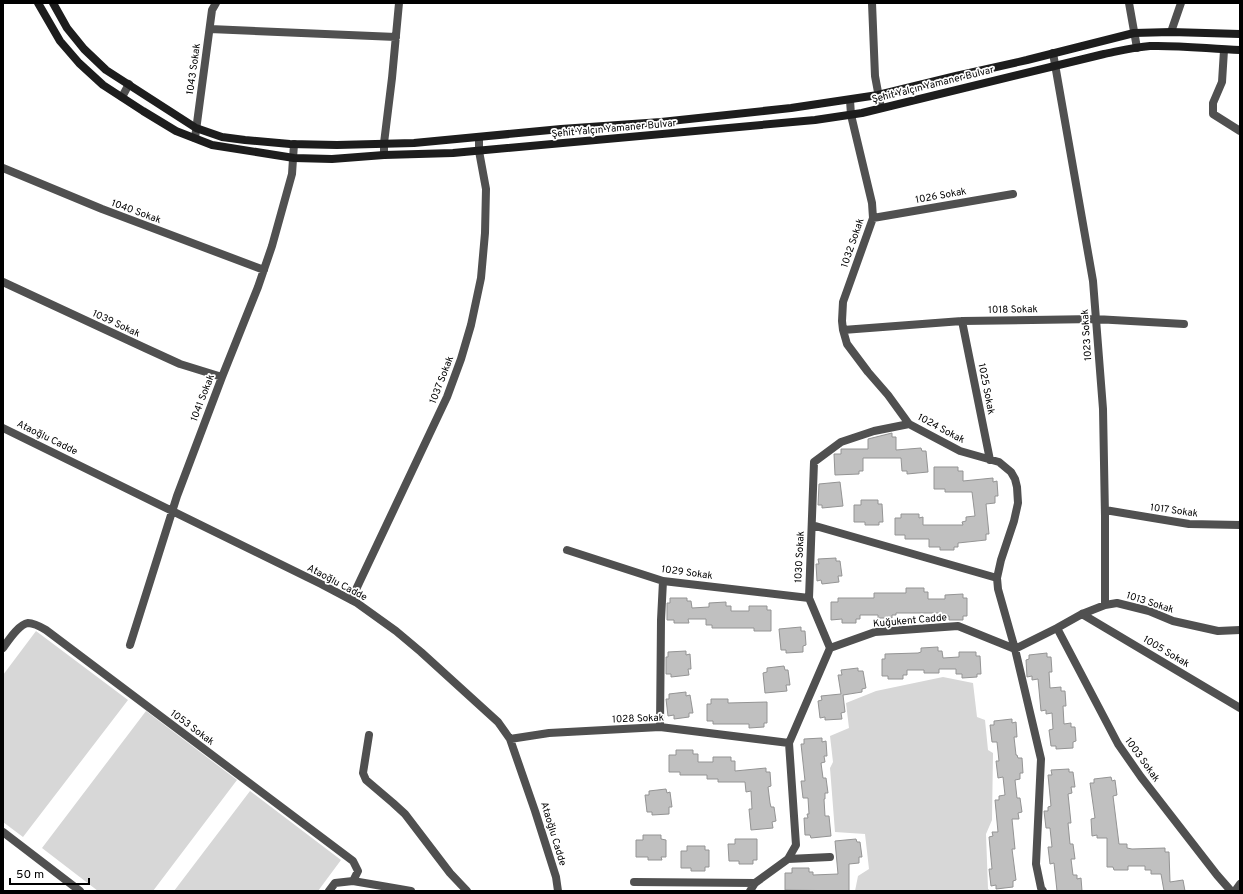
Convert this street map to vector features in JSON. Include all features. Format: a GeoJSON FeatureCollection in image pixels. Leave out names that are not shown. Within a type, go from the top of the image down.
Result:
{"type":"FeatureCollection","features":[{"type":"Feature","properties":{"kind":"street","name":"Şehit Yalçın Yamaner Bulvar"},"geometry":{"type":"LineString","coordinates":[[38,3],[47,21],[60,41],[79,63],[103,85],[176,131],[212,144],[294,158],[332,159],[384,155],[453,153],[807,121],[851,115],[1056,65],[1148,46],[1240,50]]}},
{"type":"Feature","properties":{"kind":"street"},"geometry":{"type":"LineString","coordinates":[[54,3],[67,28],[84,49],[106,70],[130,84],[196,128],[222,137],[294,144],[337,145],[414,143],[721,116],[850,100],[878,95],[1134,33],[1171,32],[1240,34]]}},
{"type":"Feature","properties":{"kind":"street","name":"1043 Sokak"},"geometry":{"type":"LineString","coordinates":[[195,138],[212,10],[216,3]]}},
{"type":"Feature","properties":{"kind":"street"},"geometry":{"type":"LineString","coordinates":[[384,155],[399,3]]}},
{"type":"Feature","properties":{"kind":"street"},"geometry":{"type":"LineString","coordinates":[[872,3],[875,76],[881,108]]}},
{"type":"Feature","properties":{"kind":"street"},"geometry":{"type":"LineString","coordinates":[[1129,3],[1136,48]]}},
{"type":"Feature","properties":{"kind":"street"},"geometry":{"type":"LineString","coordinates":[[1171,32],[1181,3]]}},
{"type":"Feature","properties":{"kind":"street"},"geometry":{"type":"LineString","coordinates":[[210,29],[396,37]]}},
{"type":"Feature","properties":{"kind":"street"},"geometry":{"type":"LineString","coordinates":[[1224,50],[1222,82],[1213,103],[1213,114],[1240,131]]}},
{"type":"Feature","properties":{"kind":"street","name":"1023 Sokak"},"geometry":{"type":"LineString","coordinates":[[1053,53],[1093,281],[1103,409],[1105,606]]}},
{"type":"Feature","properties":{"kind":"street"},"geometry":{"type":"LineString","coordinates":[[122,97],[130,84]]}},
{"type":"Feature","properties":{"kind":"street","name":"1032 Sokak"},"geometry":{"type":"LineString","coordinates":[[843,330],[843,302],[873,218],[872,203],[851,115],[850,100]]}},
{"type":"Feature","properties":{"kind":"street","name":"1037 Sokak"},"geometry":{"type":"LineString","coordinates":[[351,600],[447,397],[461,359],[471,325],[481,278],[485,233],[486,189],[479,151],[479,138]]}},
{"type":"Feature","properties":{"kind":"street","name":"1041 Sokak"},"geometry":{"type":"LineString","coordinates":[[130,645],[172,510],[222,377],[258,287],[272,246],[292,174],[294,144]]}},
{"type":"Feature","properties":{"kind":"street","name":"1040 Sokak"},"geometry":{"type":"LineString","coordinates":[[3,168],[102,209],[264,270]]}},
{"type":"Feature","properties":{"kind":"street","name":"1026 Sokak"},"geometry":{"type":"LineString","coordinates":[[873,218],[1013,194]]}},
{"type":"Feature","properties":{"kind":"street","name":"1039 Sokak"},"geometry":{"type":"LineString","coordinates":[[3,282],[166,358],[222,377]]}},
{"type":"Feature","properties":{"kind":"street","name":"1018 Sokak"},"geometry":{"type":"LineString","coordinates":[[843,330],[962,321],[1095,319],[1184,324]]}},
{"type":"Feature","properties":{"kind":"street","name":"1025 Sokak"},"geometry":{"type":"LineString","coordinates":[[962,321],[990,460]]}},
{"type":"Feature","properties":{"kind":"street","name":"1024 Sokak"},"geometry":{"type":"LineString","coordinates":[[843,330],[848,344],[909,424],[960,451],[998,462],[1011,472],[1018,486],[1018,503],[997,578],[998,589],[1015,649]]}},
{"type":"Feature","properties":{"kind":"street","name":"1030 Sokak"},"geometry":{"type":"LineString","coordinates":[[830,648],[809,598],[814,462],[841,442],[874,431],[909,424]]}},
{"type":"Feature","properties":{"kind":"street","name":"Ataoğlu Cadde"},"geometry":{"type":"LineString","coordinates":[[3,428],[172,510],[351,600],[396,631],[498,722],[510,739],[556,877],[558,891]]}},
{"type":"Feature","properties":{"kind":"street","name":"1017 Sokak"},"geometry":{"type":"LineString","coordinates":[[1105,510],[1189,524],[1240,525]]}},
{"type":"Feature","properties":{"kind":"street"},"geometry":{"type":"LineString","coordinates":[[812,525],[997,578]]}},
{"type":"Feature","properties":{"kind":"street","name":"1029 Sokak"},"geometry":{"type":"LineString","coordinates":[[567,550],[663,581],[809,598]]}},
{"type":"Feature","properties":{"kind":"street"},"geometry":{"type":"LineString","coordinates":[[660,727],[663,581]]}},
{"type":"Feature","properties":{"kind":"street","name":"1013 Sokak"},"geometry":{"type":"LineString","coordinates":[[1015,649],[1082,614],[1118,603],[1149,611],[1173,621],[1218,631],[1240,630]]}},
{"type":"Feature","properties":{"kind":"street","name":"1005 Sokak"},"geometry":{"type":"LineString","coordinates":[[1082,614],[1240,708]]}},
{"type":"Feature","properties":{"kind":"street","name":"1053 Sokak"},"geometry":{"type":"LineString","coordinates":[[3,648],[20,627],[27,623],[34,624],[46,630],[353,861],[358,871],[353,881]]}},
{"type":"Feature","properties":{"kind":"street","name":"Kuğukent Cadde"},"geometry":{"type":"LineString","coordinates":[[830,648],[875,632],[958,626],[1015,649]]}},
{"type":"Feature","properties":{"kind":"street","name":"1003 Sokak"},"geometry":{"type":"LineString","coordinates":[[1057,628],[1118,744],[1212,869],[1231,891]]}},
{"type":"Feature","properties":{"kind":"street"},"geometry":{"type":"LineString","coordinates":[[750,891],[755,883],[788,859],[796,846],[789,743],[830,648]]}},
{"type":"Feature","properties":{"kind":"street"},"geometry":{"type":"LineString","coordinates":[[1015,649],[1041,759],[1036,864],[1043,891]]}},
{"type":"Feature","properties":{"kind":"street","name":"1028 Sokak"},"geometry":{"type":"LineString","coordinates":[[510,739],[549,733],[660,727],[789,743]]}},
{"type":"Feature","properties":{"kind":"street"},"geometry":{"type":"LineString","coordinates":[[369,735],[363,773],[366,780],[405,814],[450,873],[467,891]]}},
{"type":"Feature","properties":{"kind":"street"},"geometry":{"type":"LineString","coordinates":[[3,832],[80,891]]}},
{"type":"Feature","properties":{"kind":"street"},"geometry":{"type":"LineString","coordinates":[[788,859],[830,857]]}},
{"type":"Feature","properties":{"kind":"street"},"geometry":{"type":"LineString","coordinates":[[328,891],[335,882],[353,881],[411,891]]}},
{"type":"Feature","properties":{"kind":"street"},"geometry":{"type":"LineString","coordinates":[[634,882],[755,883]]}},
{"type":"Feature","properties":{"kind":"street"},"geometry":{"type":"LineString","coordinates":[[1235,891],[1240,884]]}},
{"type":"Feature","properties":{"kind":"shaded area"},"geometry":{"type":"Polygon","coordinates":[[[36,631],[128,700],[23,837],[3,822],[3,675],[36,631]]]}},
{"type":"Feature","properties":{"kind":"shaded area"},"geometry":{"type":"Polygon","coordinates":[[[943,677],[973,683],[977,717],[985,720],[988,750],[993,753],[992,820],[986,834],[988,889],[991,891],[855,891],[858,876],[869,869],[865,834],[835,832],[830,768],[833,762],[830,736],[849,728],[846,703],[876,691],[943,677]]]}},
{"type":"Feature","properties":{"kind":"shaded area"},"geometry":{"type":"Polygon","coordinates":[[[146,711],[237,780],[153,891],[98,891],[42,848],[146,711]]]}},
{"type":"Feature","properties":{"kind":"shaded area"},"geometry":{"type":"Polygon","coordinates":[[[250,791],[341,860],[318,891],[174,891],[250,791]]]}},
{"type":"Feature","properties":{"kind":"building"},"geometry":{"type":"Polygon","coordinates":[[[892,433],[892,437],[896,437],[896,450],[921,448],[922,451],[926,451],[928,472],[907,474],[907,471],[902,471],[901,458],[863,458],[863,471],[859,471],[859,474],[835,475],[834,454],[841,454],[841,449],[868,449],[868,439],[892,433]]]}},
{"type":"Feature","properties":{"kind":"building"},"geometry":{"type":"Polygon","coordinates":[[[934,467],[958,467],[958,471],[963,471],[963,481],[993,478],[993,482],[997,481],[998,496],[995,496],[995,503],[986,504],[989,534],[986,534],[986,540],[958,543],[958,547],[954,547],[954,550],[940,550],[940,547],[929,547],[929,539],[905,539],[905,535],[895,535],[895,518],[901,518],[901,514],[919,514],[919,518],[923,517],[923,525],[963,525],[962,522],[966,521],[966,517],[975,516],[972,492],[945,492],[945,489],[934,489],[934,467]]]}},
{"type":"Feature","properties":{"kind":"building"},"geometry":{"type":"Polygon","coordinates":[[[840,482],[843,506],[822,508],[822,505],[818,505],[819,484],[840,482]]]}},
{"type":"Feature","properties":{"kind":"building"},"geometry":{"type":"Polygon","coordinates":[[[861,500],[878,500],[878,504],[882,504],[883,522],[879,522],[879,525],[865,525],[865,522],[854,522],[854,505],[861,505],[861,500]]]}},
{"type":"Feature","properties":{"kind":"building"},"geometry":{"type":"Polygon","coordinates":[[[836,558],[836,561],[840,561],[842,576],[838,576],[839,582],[822,584],[821,580],[817,581],[816,564],[819,564],[818,559],[836,558]]]}},
{"type":"Feature","properties":{"kind":"building"},"geometry":{"type":"Polygon","coordinates":[[[906,588],[924,588],[924,592],[928,592],[928,599],[945,599],[945,595],[963,594],[963,598],[967,598],[967,616],[963,616],[963,620],[949,620],[949,616],[939,616],[939,613],[896,613],[896,615],[892,615],[892,618],[878,618],[878,615],[860,615],[860,619],[856,619],[856,623],[842,623],[842,619],[831,620],[831,602],[838,602],[838,598],[874,598],[874,593],[906,593],[906,588]]]}},
{"type":"Feature","properties":{"kind":"building"},"geometry":{"type":"Polygon","coordinates":[[[670,598],[687,598],[687,601],[691,601],[692,608],[709,607],[709,603],[726,602],[726,606],[731,606],[731,611],[749,611],[749,606],[767,606],[767,610],[771,610],[771,631],[754,631],[754,628],[712,628],[712,625],[706,625],[706,619],[688,619],[689,623],[674,623],[674,620],[667,620],[667,603],[670,603],[670,598]]]}},
{"type":"Feature","properties":{"kind":"building"},"geometry":{"type":"Polygon","coordinates":[[[801,627],[801,631],[805,631],[806,645],[803,646],[803,652],[786,653],[786,650],[781,650],[779,629],[801,627]]]}},
{"type":"Feature","properties":{"kind":"building"},"geometry":{"type":"Polygon","coordinates":[[[938,647],[938,651],[942,651],[943,658],[959,657],[959,652],[976,652],[976,656],[980,656],[981,674],[977,674],[977,677],[962,678],[962,674],[956,674],[956,669],[939,669],[939,673],[924,673],[924,670],[907,670],[907,675],[903,675],[903,679],[888,679],[888,676],[882,676],[882,659],[885,659],[885,654],[918,653],[921,652],[921,648],[938,647]]]}},
{"type":"Feature","properties":{"kind":"building"},"geometry":{"type":"Polygon","coordinates":[[[686,651],[686,655],[690,654],[691,669],[688,669],[689,675],[671,677],[671,674],[666,674],[666,657],[668,657],[668,652],[686,651]]]}},
{"type":"Feature","properties":{"kind":"building"},"geometry":{"type":"Polygon","coordinates":[[[1047,653],[1047,657],[1051,657],[1052,672],[1049,672],[1050,688],[1061,687],[1061,691],[1065,691],[1066,706],[1063,706],[1064,724],[1071,723],[1071,727],[1075,727],[1076,741],[1073,742],[1073,748],[1056,749],[1056,746],[1051,746],[1049,730],[1053,729],[1052,713],[1046,714],[1046,710],[1041,711],[1038,679],[1032,680],[1032,676],[1027,677],[1026,660],[1029,659],[1029,655],[1047,653]]]}},
{"type":"Feature","properties":{"kind":"building"},"geometry":{"type":"Polygon","coordinates":[[[784,666],[785,670],[788,670],[790,685],[786,685],[787,691],[765,693],[763,673],[767,672],[767,668],[784,666]]]}},
{"type":"Feature","properties":{"kind":"building"},"geometry":{"type":"Polygon","coordinates":[[[858,668],[858,671],[863,671],[866,688],[862,689],[862,692],[843,695],[845,712],[841,713],[842,719],[825,720],[825,717],[820,718],[818,701],[822,700],[821,696],[841,694],[838,675],[842,675],[841,670],[858,668]]]}},
{"type":"Feature","properties":{"kind":"building"},"geometry":{"type":"Polygon","coordinates":[[[686,692],[686,696],[690,695],[693,713],[689,713],[689,717],[674,719],[674,715],[668,716],[666,699],[669,699],[669,694],[686,692]]]}},
{"type":"Feature","properties":{"kind":"building"},"geometry":{"type":"Polygon","coordinates":[[[711,699],[728,699],[728,703],[767,702],[767,723],[764,723],[764,727],[749,728],[749,724],[713,724],[713,721],[707,721],[707,704],[711,704],[711,699]]]}},
{"type":"Feature","properties":{"kind":"building"},"geometry":{"type":"Polygon","coordinates":[[[1012,719],[1012,723],[1016,722],[1017,737],[1014,737],[1016,755],[1018,758],[1022,758],[1023,773],[1020,773],[1020,779],[1015,780],[1017,798],[1020,798],[1022,812],[1018,813],[1019,819],[1012,819],[1015,849],[1012,849],[1016,880],[1013,881],[1013,887],[996,889],[996,885],[991,886],[989,869],[992,869],[989,837],[993,836],[992,832],[998,832],[995,800],[999,800],[999,796],[1005,795],[1003,777],[998,778],[996,761],[999,761],[997,742],[992,742],[990,725],[994,725],[994,721],[1012,719]]]}},
{"type":"Feature","properties":{"kind":"building"},"geometry":{"type":"Polygon","coordinates":[[[822,738],[822,742],[826,741],[827,756],[824,756],[825,762],[821,763],[823,778],[826,778],[828,793],[825,793],[824,799],[825,816],[829,816],[831,836],[811,838],[810,835],[805,835],[804,818],[808,818],[807,814],[809,814],[808,798],[803,798],[801,781],[805,781],[801,744],[804,744],[804,739],[822,738]]]}},
{"type":"Feature","properties":{"kind":"building"},"geometry":{"type":"Polygon","coordinates":[[[676,750],[693,750],[693,754],[698,754],[698,762],[713,762],[713,757],[731,757],[731,761],[735,761],[735,771],[766,768],[766,772],[770,772],[771,786],[768,787],[770,803],[771,807],[774,807],[776,821],[772,822],[773,828],[751,830],[749,809],[752,809],[751,791],[746,792],[745,782],[718,782],[718,779],[707,779],[707,775],[680,775],[680,772],[669,772],[669,755],[676,755],[676,750]]]}},
{"type":"Feature","properties":{"kind":"building"},"geometry":{"type":"Polygon","coordinates":[[[1069,769],[1069,772],[1073,772],[1075,787],[1071,787],[1072,793],[1068,794],[1071,823],[1068,823],[1070,844],[1073,844],[1075,859],[1071,859],[1073,875],[1077,875],[1077,879],[1081,878],[1082,891],[1057,891],[1054,863],[1050,864],[1048,847],[1052,847],[1050,828],[1046,828],[1044,811],[1048,811],[1048,807],[1051,806],[1048,775],[1052,775],[1051,770],[1069,769]]]}},
{"type":"Feature","properties":{"kind":"building"},"geometry":{"type":"Polygon","coordinates":[[[1111,777],[1112,781],[1115,780],[1117,795],[1113,796],[1119,844],[1127,844],[1127,848],[1132,849],[1165,848],[1165,852],[1169,852],[1170,882],[1183,880],[1185,891],[1164,891],[1161,874],[1151,874],[1151,870],[1145,870],[1145,866],[1128,866],[1128,870],[1114,870],[1113,867],[1107,867],[1107,838],[1097,838],[1097,835],[1092,836],[1091,819],[1095,818],[1090,783],[1094,783],[1094,779],[1111,777]]]}},
{"type":"Feature","properties":{"kind":"building"},"geometry":{"type":"Polygon","coordinates":[[[666,789],[667,793],[670,792],[672,807],[669,807],[669,814],[652,815],[652,812],[647,812],[645,795],[649,795],[649,791],[666,789]]]}},
{"type":"Feature","properties":{"kind":"building"},"geometry":{"type":"Polygon","coordinates":[[[643,835],[661,835],[661,839],[666,840],[666,857],[661,857],[662,860],[648,860],[648,857],[636,857],[636,840],[643,840],[643,835]]]}},
{"type":"Feature","properties":{"kind":"building"},"geometry":{"type":"Polygon","coordinates":[[[735,839],[757,839],[757,860],[753,860],[753,864],[739,864],[739,861],[729,861],[728,844],[735,844],[735,839]]]}},
{"type":"Feature","properties":{"kind":"building"},"geometry":{"type":"Polygon","coordinates":[[[856,839],[857,842],[860,842],[862,857],[859,857],[859,863],[849,864],[849,891],[785,890],[785,873],[792,873],[792,868],[809,868],[809,872],[813,872],[813,875],[838,874],[835,841],[856,839]]]}},
{"type":"Feature","properties":{"kind":"building"},"geometry":{"type":"Polygon","coordinates":[[[687,846],[705,846],[705,850],[709,850],[709,867],[705,867],[705,871],[691,871],[691,868],[681,868],[681,851],[687,851],[687,846]]]}}]}
